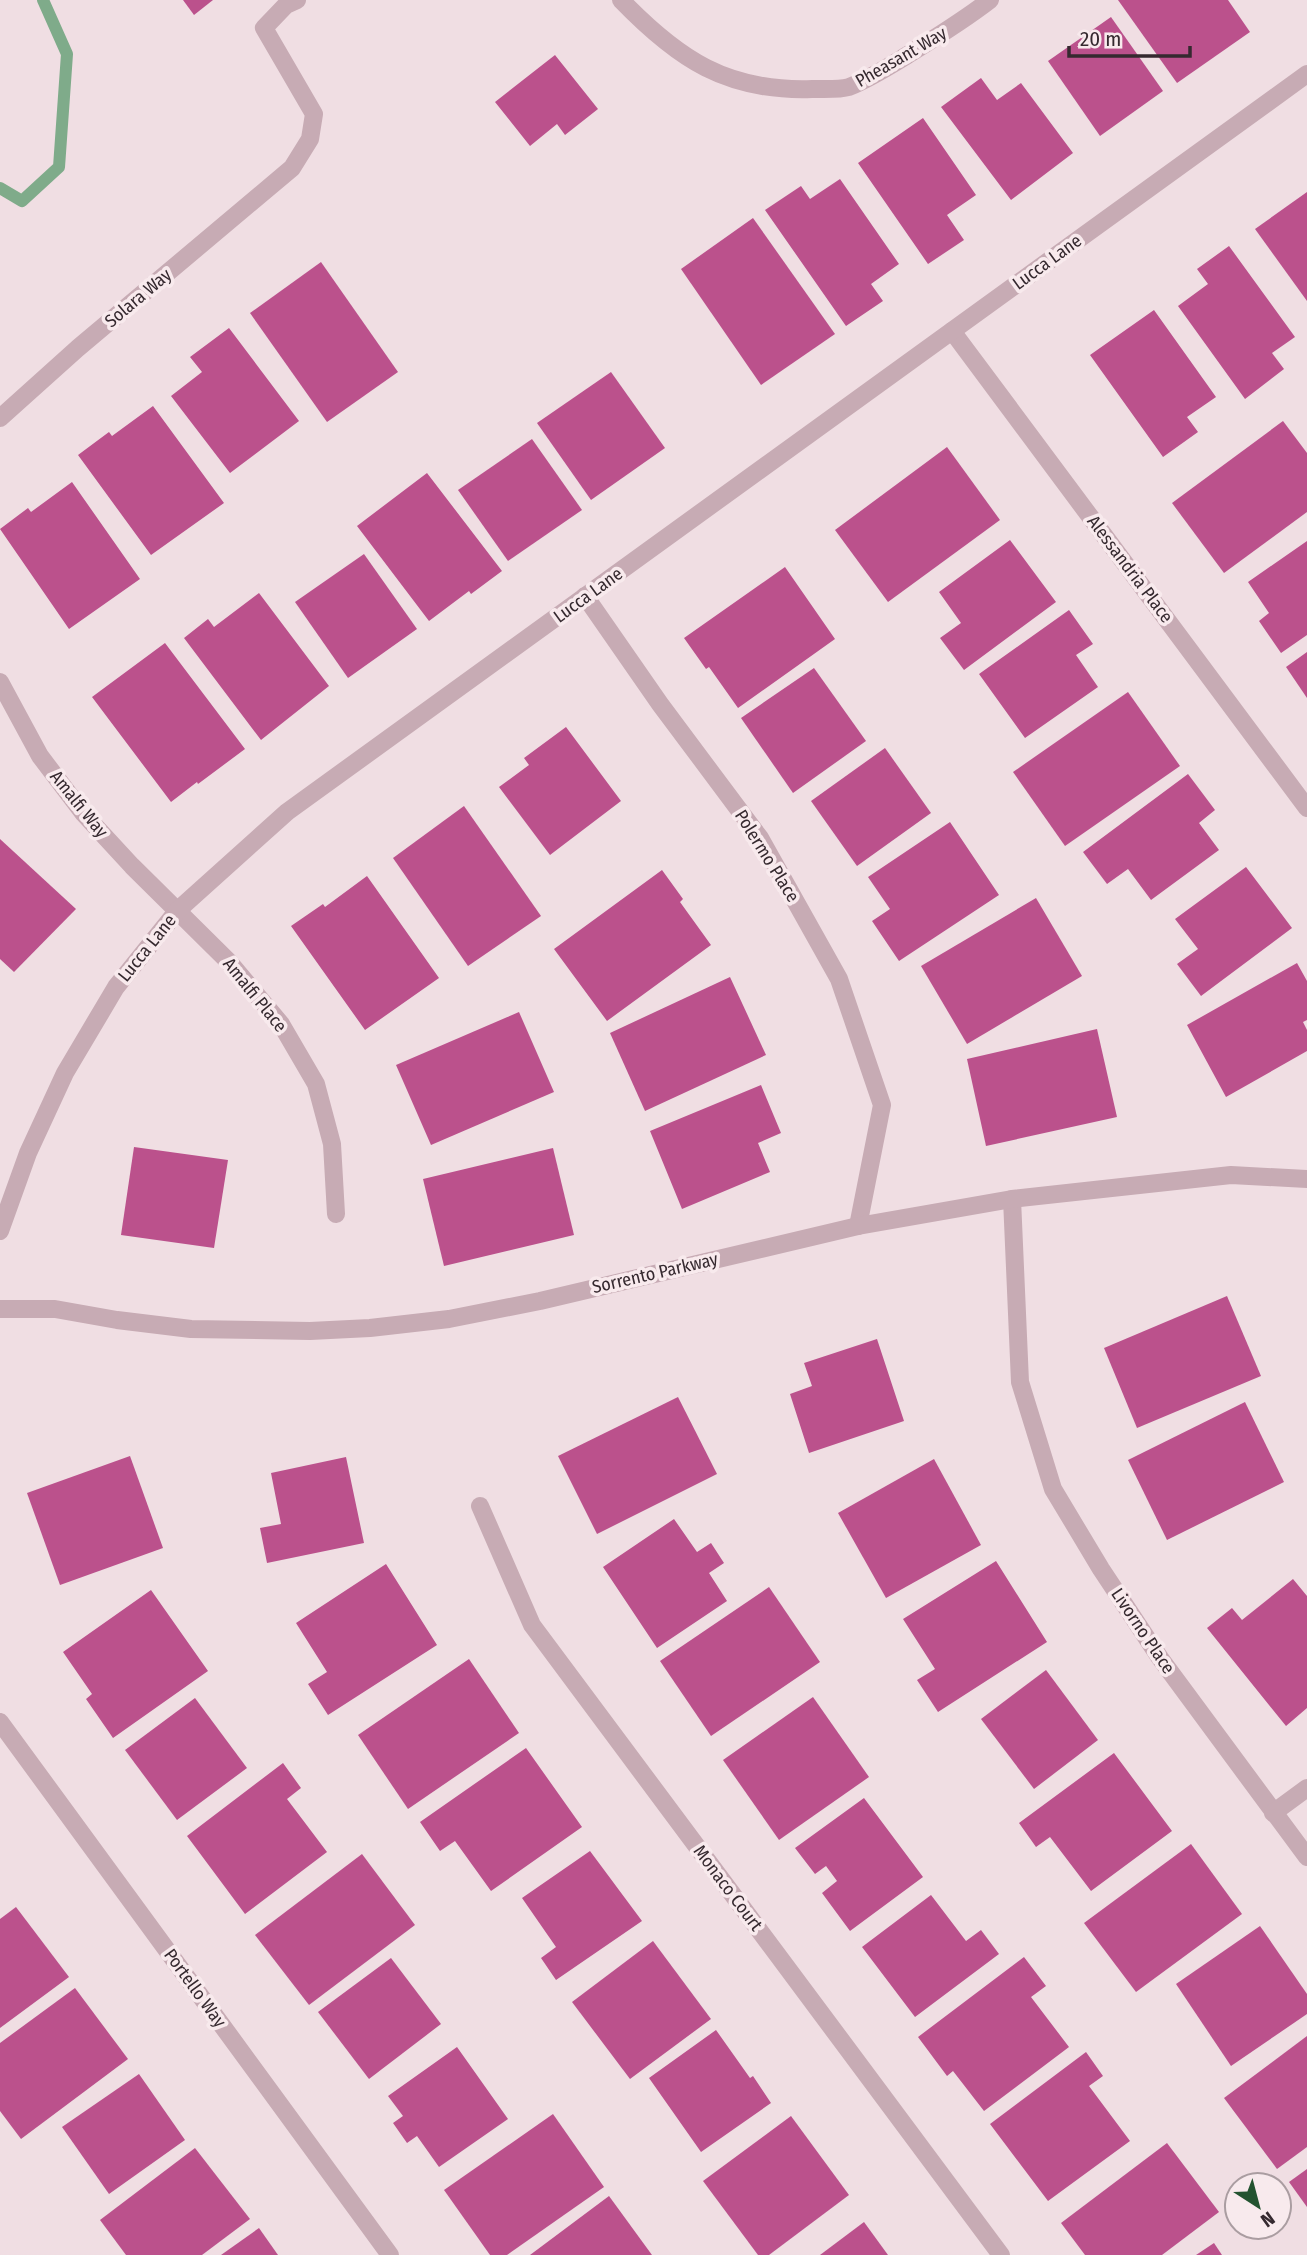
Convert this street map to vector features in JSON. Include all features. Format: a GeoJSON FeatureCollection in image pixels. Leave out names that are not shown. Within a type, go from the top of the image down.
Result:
{"type":"FeatureCollection","features":[{"type":"Feature","properties":{"kind":"street","name":"Solara Way"},"geometry":{"type":"LineString","coordinates":[[0,418],[78,348],[292,168],[310,139],[314,114],[264,28],[286,5],[297,0]]}},
{"type":"Feature","properties":{"kind":"street","name":"Pheasant Way"},"geometry":{"type":"LineString","coordinates":[[621,0],[653,33],[686,58],[736,82],[789,90],[847,88],[937,37],[990,0]]}},
{"type":"Feature","properties":{"kind":"street","name":"Lucca Lane"},"geometry":{"type":"LineString","coordinates":[[0,1231],[28,1153],[65,1073],[116,987],[178,910],[287,812],[1307,74]]}},
{"type":"Feature","properties":{"kind":"street","name":"Alessandria Place"},"geometry":{"type":"LineString","coordinates":[[953,331],[1307,808]]}},
{"type":"Feature","properties":{"kind":"street","name":"Polermo Place"},"geometry":{"type":"LineString","coordinates":[[585,596],[660,704],[761,838],[839,979],[882,1105],[858,1226]]}},
{"type":"Feature","properties":{"kind":"street","name":"Amalfi Way"},"geometry":{"type":"LineString","coordinates":[[0,682],[40,755],[84,814],[178,910]]}},
{"type":"Feature","properties":{"kind":"street","name":"Amalfi Place"},"geometry":{"type":"LineString","coordinates":[[178,910],[230,963],[281,1024],[316,1084],[332,1144],[336,1214]]}},
{"type":"Feature","properties":{"kind":"street","name":"Sorrento Parkway"},"geometry":{"type":"LineString","coordinates":[[0,1309],[55,1309],[191,1329],[310,1331],[370,1328],[449,1319],[540,1301],[858,1226],[1012,1199],[1231,1175],[1307,1179]]}},
{"type":"Feature","properties":{"kind":"street","name":"Livorno Place"},"geometry":{"type":"LineString","coordinates":[[1012,1199],[1020,1382],[1053,1489],[1101,1569],[1160,1658],[1307,1857]]}},
{"type":"Feature","properties":{"kind":"street","name":"Monaco Court"},"geometry":{"type":"LineString","coordinates":[[480,1506],[532,1625],[1001,2255]]}},
{"type":"Feature","properties":{"kind":"street","name":"Portello Way"},"geometry":{"type":"LineString","coordinates":[[0,1722],[390,2255]]}},
{"type":"Feature","properties":{"kind":"street"},"geometry":{"type":"LineString","coordinates":[[1273,1813],[1307,1788]]}},
{"type":"Feature","properties":{"kind":"building"},"geometry":{"type":"Polygon","coordinates":[[[183,0],[213,0],[194,15],[183,0]]]}},
{"type":"Feature","properties":{"kind":"building"},"geometry":{"type":"Polygon","coordinates":[[[1118,0],[1228,0],[1250,32],[1177,83],[1118,0]]]}},
{"type":"Feature","properties":{"kind":"building"},"geometry":{"type":"Polygon","coordinates":[[[1111,17],[1163,91],[1100,136],[1048,61],[1111,17]]]}},
{"type":"Feature","properties":{"kind":"building"},"geometry":{"type":"Polygon","coordinates":[[[555,55],[598,109],[565,135],[557,124],[530,146],[495,102],[555,55]]]}},
{"type":"Feature","properties":{"kind":"building"},"geometry":{"type":"Polygon","coordinates":[[[981,78],[997,100],[1021,83],[1073,153],[1011,200],[941,107],[981,78]]]}},
{"type":"Feature","properties":{"kind":"building"},"geometry":{"type":"Polygon","coordinates":[[[923,118],[976,195],[947,215],[964,240],[928,264],[858,163],[923,118]]]}},
{"type":"Feature","properties":{"kind":"building"},"geometry":{"type":"Polygon","coordinates":[[[840,179],[899,264],[871,284],[883,301],[846,326],[765,210],[801,186],[810,199],[840,179]]]}},
{"type":"Feature","properties":{"kind":"building"},"geometry":{"type":"Polygon","coordinates":[[[1307,192],[1307,301],[1255,229],[1307,192]]]}},
{"type":"Feature","properties":{"kind":"building"},"geometry":{"type":"Polygon","coordinates":[[[753,218],[835,334],[761,385],[681,269],[753,218]]]}},
{"type":"Feature","properties":{"kind":"building"},"geometry":{"type":"Polygon","coordinates":[[[1229,246],[1295,337],[1272,353],[1284,369],[1245,399],[1178,306],[1208,284],[1197,269],[1229,246]]]}},
{"type":"Feature","properties":{"kind":"building"},"geometry":{"type":"Polygon","coordinates":[[[321,262],[398,372],[327,422],[250,313],[321,262]]]}},
{"type":"Feature","properties":{"kind":"building"},"geometry":{"type":"Polygon","coordinates":[[[1154,310],[1216,397],[1187,417],[1198,432],[1163,457],[1090,355],[1154,310]]]}},
{"type":"Feature","properties":{"kind":"building"},"geometry":{"type":"Polygon","coordinates":[[[229,328],[299,421],[230,473],[171,396],[202,372],[190,357],[229,328]]]}},
{"type":"Feature","properties":{"kind":"building"},"geometry":{"type":"Polygon","coordinates":[[[611,372],[665,448],[591,500],[537,423],[611,372]]]}},
{"type":"Feature","properties":{"kind":"building"},"geometry":{"type":"Polygon","coordinates":[[[153,406],[224,503],[151,555],[78,455],[109,432],[112,436],[153,406]]]}},
{"type":"Feature","properties":{"kind":"building"},"geometry":{"type":"Polygon","coordinates":[[[1283,421],[1307,453],[1307,512],[1224,573],[1172,503],[1283,421]]]}},
{"type":"Feature","properties":{"kind":"building"},"geometry":{"type":"Polygon","coordinates":[[[532,439],[582,510],[508,561],[458,490],[532,439]]]}},
{"type":"Feature","properties":{"kind":"building"},"geometry":{"type":"Polygon","coordinates":[[[947,447],[1000,520],[888,602],[835,530],[947,447]]]}},
{"type":"Feature","properties":{"kind":"building"},"geometry":{"type":"Polygon","coordinates":[[[427,473],[502,571],[471,594],[469,591],[429,621],[357,526],[427,473]]]}},
{"type":"Feature","properties":{"kind":"building"},"geometry":{"type":"Polygon","coordinates":[[[72,482],[140,579],[69,629],[0,529],[28,508],[31,512],[72,482]]]}},
{"type":"Feature","properties":{"kind":"building"},"geometry":{"type":"Polygon","coordinates":[[[1010,540],[1056,602],[964,670],[940,638],[961,623],[939,592],[1010,540]]]}},
{"type":"Feature","properties":{"kind":"building"},"geometry":{"type":"Polygon","coordinates":[[[1307,541],[1307,635],[1281,653],[1259,621],[1269,613],[1248,582],[1307,541]]]}},
{"type":"Feature","properties":{"kind":"building"},"geometry":{"type":"Polygon","coordinates":[[[364,554],[417,629],[348,678],[295,602],[364,554]]]}},
{"type":"Feature","properties":{"kind":"building"},"geometry":{"type":"Polygon","coordinates":[[[785,567],[835,639],[738,708],[684,638],[785,567]]]}},
{"type":"Feature","properties":{"kind":"building"},"geometry":{"type":"Polygon","coordinates":[[[259,593],[329,686],[261,740],[184,638],[208,619],[214,627],[259,593]]]}},
{"type":"Feature","properties":{"kind":"building"},"geometry":{"type":"Polygon","coordinates":[[[1069,610],[1093,644],[1076,655],[1098,687],[1025,738],[979,674],[1069,610]]]}},
{"type":"Feature","properties":{"kind":"building"},"geometry":{"type":"Polygon","coordinates":[[[165,643],[245,749],[171,802],[92,697],[165,643]]]}},
{"type":"Feature","properties":{"kind":"building"},"geometry":{"type":"Polygon","coordinates":[[[1307,652],[1307,698],[1286,667],[1307,652]]]}},
{"type":"Feature","properties":{"kind":"building"},"geometry":{"type":"Polygon","coordinates":[[[814,668],[866,741],[793,793],[741,718],[814,668]]]}},
{"type":"Feature","properties":{"kind":"building"},"geometry":{"type":"Polygon","coordinates":[[[1128,692],[1180,766],[1065,846],[1013,772],[1128,692]]]}},
{"type":"Feature","properties":{"kind":"building"},"geometry":{"type":"Polygon","coordinates":[[[566,727],[621,801],[550,855],[499,787],[529,765],[524,758],[566,727]]]}},
{"type":"Feature","properties":{"kind":"building"},"geometry":{"type":"Polygon","coordinates":[[[885,748],[931,813],[857,866],[811,801],[885,748]]]}},
{"type":"Feature","properties":{"kind":"building"},"geometry":{"type":"Polygon","coordinates":[[[1188,774],[1215,810],[1199,823],[1219,850],[1151,900],[1128,869],[1107,884],[1083,852],[1188,774]]]}},
{"type":"Feature","properties":{"kind":"building"},"geometry":{"type":"Polygon","coordinates":[[[464,806],[541,916],[468,966],[393,858],[464,806]]]}},
{"type":"Feature","properties":{"kind":"building"},"geometry":{"type":"Polygon","coordinates":[[[950,822],[999,895],[899,961],[872,921],[890,909],[868,877],[950,822]]]}},
{"type":"Feature","properties":{"kind":"building"},"geometry":{"type":"Polygon","coordinates":[[[0,839],[76,909],[14,972],[0,959],[0,839]]]}},
{"type":"Feature","properties":{"kind":"building"},"geometry":{"type":"Polygon","coordinates":[[[1246,867],[1292,928],[1201,996],[1177,964],[1198,949],[1175,919],[1246,867]]]}},
{"type":"Feature","properties":{"kind":"building"},"geometry":{"type":"Polygon","coordinates":[[[662,870],[683,899],[680,902],[711,945],[607,1021],[554,949],[662,870]]]}},
{"type":"Feature","properties":{"kind":"building"},"geometry":{"type":"Polygon","coordinates":[[[367,876],[439,978],[365,1030],[291,926],[323,904],[325,907],[367,876]]]}},
{"type":"Feature","properties":{"kind":"building"},"geometry":{"type":"Polygon","coordinates":[[[1036,898],[1082,976],[967,1044],[921,966],[1036,898]]]}},
{"type":"Feature","properties":{"kind":"building"},"geometry":{"type":"Polygon","coordinates":[[[1297,963],[1307,981],[1307,1020],[1303,1022],[1307,1030],[1307,1051],[1226,1097],[1187,1025],[1297,963]]]}},
{"type":"Feature","properties":{"kind":"building"},"geometry":{"type":"Polygon","coordinates":[[[730,977],[766,1055],[645,1111],[610,1033],[730,977]]]}},
{"type":"Feature","properties":{"kind":"building"},"geometry":{"type":"Polygon","coordinates":[[[519,1012],[554,1092],[431,1145],[396,1065],[519,1012]]]}},
{"type":"Feature","properties":{"kind":"building"},"geometry":{"type":"Polygon","coordinates":[[[1097,1029],[1117,1117],[986,1146],[967,1059],[1097,1029]]]}},
{"type":"Feature","properties":{"kind":"building"},"geometry":{"type":"Polygon","coordinates":[[[761,1085],[781,1133],[758,1143],[770,1172],[682,1209],[650,1131],[761,1085]]]}},
{"type":"Feature","properties":{"kind":"building"},"geometry":{"type":"Polygon","coordinates":[[[134,1147],[228,1160],[214,1248],[121,1235],[134,1147]]]}},
{"type":"Feature","properties":{"kind":"building"},"geometry":{"type":"Polygon","coordinates":[[[553,1148],[574,1235],[444,1266],[423,1179],[553,1148]]]}},
{"type":"Feature","properties":{"kind":"building"},"geometry":{"type":"Polygon","coordinates":[[[1227,1296],[1261,1376],[1137,1428],[1104,1348],[1227,1296]]]}},
{"type":"Feature","properties":{"kind":"building"},"geometry":{"type":"Polygon","coordinates":[[[877,1339],[904,1421],[809,1453],[790,1394],[812,1386],[804,1363],[877,1339]]]}},
{"type":"Feature","properties":{"kind":"building"},"geometry":{"type":"Polygon","coordinates":[[[678,1397],[717,1474],[597,1534],[558,1456],[678,1397]]]}},
{"type":"Feature","properties":{"kind":"building"},"geometry":{"type":"Polygon","coordinates":[[[1245,1402],[1284,1482],[1167,1540],[1128,1460],[1245,1402]]]}},
{"type":"Feature","properties":{"kind":"building"},"geometry":{"type":"Polygon","coordinates":[[[130,1456],[163,1548],[60,1585],[27,1493],[130,1456]]]}},
{"type":"Feature","properties":{"kind":"building"},"geometry":{"type":"Polygon","coordinates":[[[346,1457],[364,1543],[267,1563],[260,1528],[281,1524],[271,1473],[346,1457]]]}},
{"type":"Feature","properties":{"kind":"building"},"geometry":{"type":"Polygon","coordinates":[[[934,1459],[981,1545],[886,1598],[838,1513],[934,1459]]]}},
{"type":"Feature","properties":{"kind":"building"},"geometry":{"type":"Polygon","coordinates":[[[674,1519],[697,1552],[711,1543],[724,1563],[709,1573],[727,1601],[657,1648],[603,1567],[674,1519]]]}},
{"type":"Feature","properties":{"kind":"building"},"geometry":{"type":"Polygon","coordinates":[[[996,1561],[1047,1642],[938,1712],[917,1680],[935,1669],[903,1619],[996,1561]]]}},
{"type":"Feature","properties":{"kind":"building"},"geometry":{"type":"Polygon","coordinates":[[[386,1564],[437,1645],[328,1715],[308,1684],[327,1672],[296,1623],[386,1564]]]}},
{"type":"Feature","properties":{"kind":"building"},"geometry":{"type":"Polygon","coordinates":[[[1293,1579],[1307,1596],[1307,1708],[1286,1726],[1207,1628],[1232,1608],[1242,1620],[1293,1579]]]}},
{"type":"Feature","properties":{"kind":"building"},"geometry":{"type":"Polygon","coordinates":[[[769,1587],[820,1662],[711,1736],[660,1661],[769,1587]]]}},
{"type":"Feature","properties":{"kind":"building"},"geometry":{"type":"Polygon","coordinates":[[[151,1590],[208,1671],[113,1738],[86,1699],[92,1694],[63,1652],[151,1590]]]}},
{"type":"Feature","properties":{"kind":"building"},"geometry":{"type":"Polygon","coordinates":[[[469,1659],[519,1733],[408,1809],[358,1735],[469,1659]]]}},
{"type":"Feature","properties":{"kind":"building"},"geometry":{"type":"Polygon","coordinates":[[[1046,1670],[1098,1740],[1034,1789],[981,1719],[1046,1670]]]}},
{"type":"Feature","properties":{"kind":"building"},"geometry":{"type":"Polygon","coordinates":[[[813,1697],[869,1777],[779,1840],[723,1760],[813,1697]]]}},
{"type":"Feature","properties":{"kind":"building"},"geometry":{"type":"Polygon","coordinates":[[[195,1698],[247,1768],[177,1820],[125,1750],[195,1698]]]}},
{"type":"Feature","properties":{"kind":"building"},"geometry":{"type":"Polygon","coordinates":[[[526,1748],[582,1827],[491,1891],[455,1841],[440,1851],[420,1822],[526,1748]]]}},
{"type":"Feature","properties":{"kind":"building"},"geometry":{"type":"Polygon","coordinates":[[[1114,1753],[1172,1831],[1091,1891],[1050,1837],[1036,1847],[1019,1823],[1114,1753]]]}},
{"type":"Feature","properties":{"kind":"building"},"geometry":{"type":"Polygon","coordinates":[[[283,1763],[301,1788],[287,1799],[327,1852],[245,1914],[187,1836],[283,1763]]]}},
{"type":"Feature","properties":{"kind":"building"},"geometry":{"type":"Polygon","coordinates":[[[864,1798],[923,1877],[850,1931],[822,1893],[837,1881],[826,1866],[815,1874],[795,1848],[864,1798]]]}},
{"type":"Feature","properties":{"kind":"building"},"geometry":{"type":"Polygon","coordinates":[[[1191,1844],[1242,1914],[1136,1992],[1084,1923],[1191,1844]]]}},
{"type":"Feature","properties":{"kind":"building"},"geometry":{"type":"Polygon","coordinates":[[[590,1851],[642,1921],[556,1980],[541,1958],[556,1947],[522,1898],[590,1851]]]}},
{"type":"Feature","properties":{"kind":"building"},"geometry":{"type":"Polygon","coordinates":[[[362,1854],[415,1925],[309,2005],[255,1935],[362,1854]]]}},
{"type":"Feature","properties":{"kind":"building"},"geometry":{"type":"Polygon","coordinates":[[[931,1895],[966,1941],[981,1930],[999,1954],[915,2017],[862,1947],[931,1895]]]}},
{"type":"Feature","properties":{"kind":"building"},"geometry":{"type":"Polygon","coordinates":[[[16,1907],[69,1977],[0,2028],[0,1919],[16,1907]]]}},
{"type":"Feature","properties":{"kind":"building"},"geometry":{"type":"Polygon","coordinates":[[[1260,1926],[1307,1994],[1307,2014],[1231,2066],[1176,1984],[1260,1926]]]}},
{"type":"Feature","properties":{"kind":"building"},"geometry":{"type":"Polygon","coordinates":[[[653,1941],[711,2019],[630,2079],[572,2002],[653,1941]]]}},
{"type":"Feature","properties":{"kind":"building"},"geometry":{"type":"Polygon","coordinates":[[[1024,1957],[1046,1986],[1031,1997],[1069,2047],[984,2111],[953,2071],[947,2076],[918,2037],[1024,1957]]]}},
{"type":"Feature","properties":{"kind":"building"},"geometry":{"type":"Polygon","coordinates":[[[391,1958],[441,2024],[369,2079],[318,2012],[391,1958]]]}},
{"type":"Feature","properties":{"kind":"building"},"geometry":{"type":"Polygon","coordinates":[[[75,1988],[128,2059],[21,2139],[0,2111],[0,2043],[75,1988]]]}},
{"type":"Feature","properties":{"kind":"building"},"geometry":{"type":"Polygon","coordinates":[[[716,2030],[771,2103],[701,2152],[649,2078],[716,2030]]]}},
{"type":"Feature","properties":{"kind":"building"},"geometry":{"type":"Polygon","coordinates":[[[1307,2036],[1307,2147],[1277,2169],[1224,2098],[1307,2036]]]}},
{"type":"Feature","properties":{"kind":"building"},"geometry":{"type":"Polygon","coordinates":[[[457,2047],[508,2119],[439,2167],[417,2136],[407,2143],[393,2123],[403,2116],[388,2096],[457,2047]]]}},
{"type":"Feature","properties":{"kind":"building"},"geometry":{"type":"Polygon","coordinates":[[[1086,2052],[1103,2076],[1089,2086],[1130,2141],[1048,2201],[990,2124],[1086,2052]]]}},
{"type":"Feature","properties":{"kind":"building"},"geometry":{"type":"Polygon","coordinates":[[[139,2074],[185,2140],[109,2194],[62,2127],[139,2074]]]}},
{"type":"Feature","properties":{"kind":"building"},"geometry":{"type":"Polygon","coordinates":[[[553,2114],[604,2187],[507,2255],[490,2255],[444,2190],[553,2114]]]}},
{"type":"Feature","properties":{"kind":"building"},"geometry":{"type":"Polygon","coordinates":[[[791,2116],[849,2195],[769,2255],[758,2255],[703,2181],[791,2116]]]}},
{"type":"Feature","properties":{"kind":"building"},"geometry":{"type":"Polygon","coordinates":[[[1167,2143],[1219,2212],[1162,2255],[1085,2255],[1061,2223],[1167,2143]]]}},
{"type":"Feature","properties":{"kind":"building"},"geometry":{"type":"Polygon","coordinates":[[[195,2148],[250,2219],[202,2255],[126,2255],[100,2220],[195,2148]]]}},
{"type":"Feature","properties":{"kind":"building"},"geometry":{"type":"Polygon","coordinates":[[[1307,2169],[1307,2207],[1293,2188],[1293,2179],[1307,2169]]]}},
{"type":"Feature","properties":{"kind":"building"},"geometry":{"type":"Polygon","coordinates":[[[609,2196],[652,2255],[530,2255],[609,2196]]]}},
{"type":"Feature","properties":{"kind":"building"},"geometry":{"type":"Polygon","coordinates":[[[864,2222],[888,2255],[820,2255],[864,2222]]]}},
{"type":"Feature","properties":{"kind":"building"},"geometry":{"type":"Polygon","coordinates":[[[259,2228],[278,2255],[221,2255],[259,2228]]]}},
{"type":"Feature","properties":{"kind":"building"},"geometry":{"type":"Polygon","coordinates":[[[1214,2243],[1222,2255],[1196,2255],[1214,2243]]]}},
{"type":"Feature","properties":{"kind":"waterway"},"geometry":{"type":"LineString","coordinates":[[0,188],[22,201],[59,167],[67,54],[43,0]]}}]}
